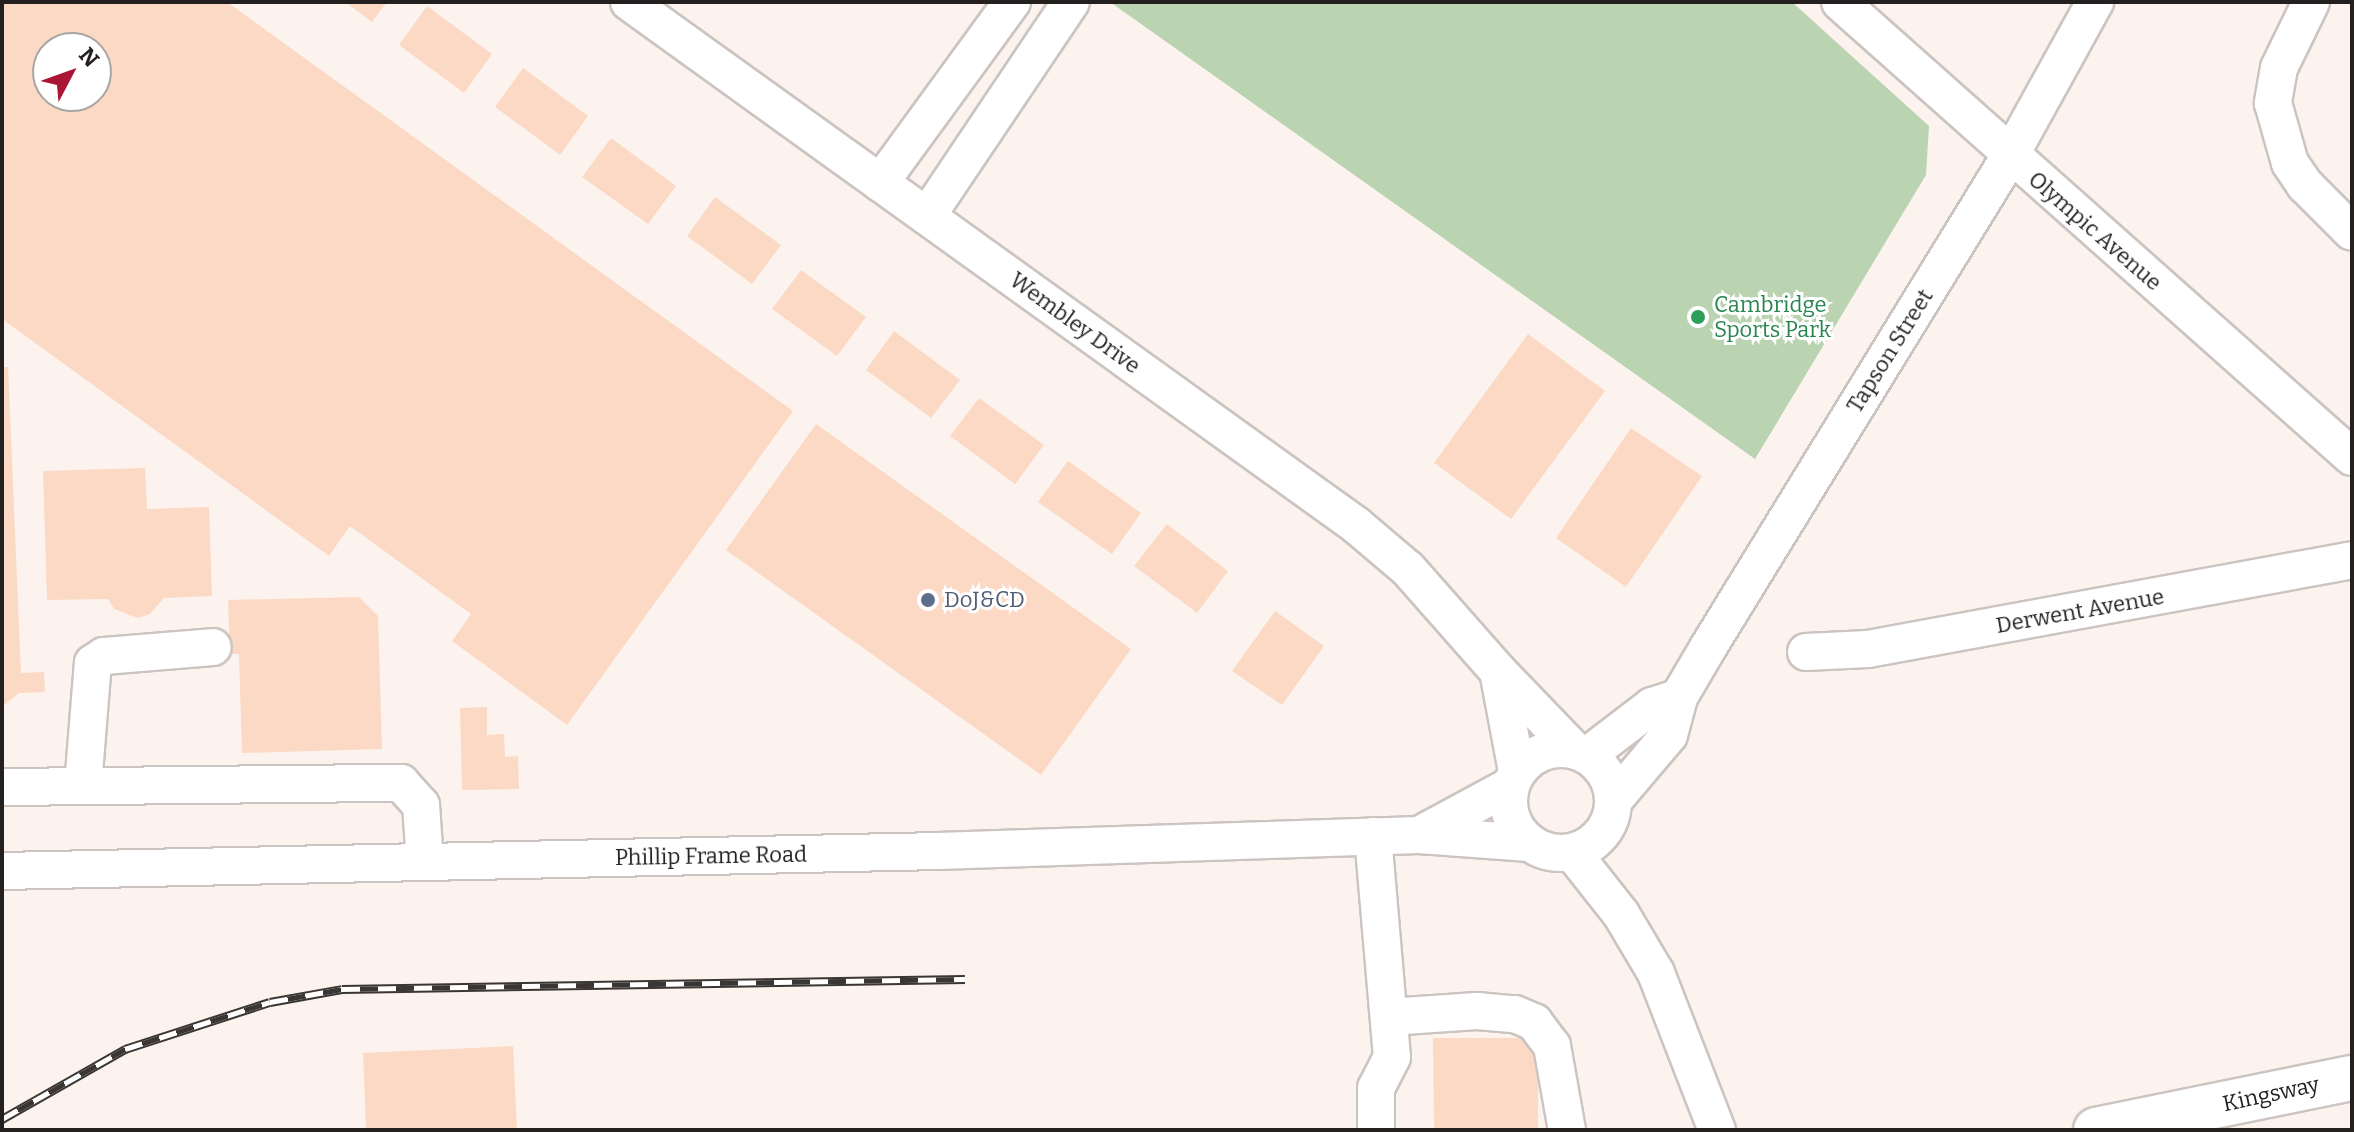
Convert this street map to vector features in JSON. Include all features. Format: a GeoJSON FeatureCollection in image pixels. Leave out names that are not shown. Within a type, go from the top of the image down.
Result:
{"type":"FeatureCollection","features":[{"type":"Feature","properties":{"kind":"main road","name":"Kingsway"},"geometry":{"type":"LineString","coordinates":[[2096,1130],[2352,1078]]}},
{"type":"Feature","properties":{"kind":"street","name":"Wembley Drive"},"geometry":{"type":"LineString","coordinates":[[629,2],[1356,525],[1408,569],[1498,671],[1580,752]]}},
{"type":"Feature","properties":{"kind":"street"},"geometry":{"type":"LineString","coordinates":[[880,183],[1012,2]]}},
{"type":"Feature","properties":{"kind":"street"},"geometry":{"type":"LineString","coordinates":[[927,216],[1071,2]]}},
{"type":"Feature","properties":{"kind":"street","name":"Olympic Avenue"},"geometry":{"type":"LineString","coordinates":[[1840,2],[2352,457]]}},
{"type":"Feature","properties":{"kind":"street","name":"Tapson Street"},"geometry":{"type":"LineString","coordinates":[[1614,800],[1659,749],[1675,719],[1679,697],[2010,156],[2095,2]]}},
{"type":"Feature","properties":{"kind":"street"},"geometry":{"type":"LineString","coordinates":[[2311,2],[2279,68],[2273,103],[2290,163],[2305,185],[2352,232]]}},
{"type":"Feature","properties":{"kind":"street","name":"Derwent Avenue"},"geometry":{"type":"LineString","coordinates":[[1806,652],[1868,649],[2352,560]]}},
{"type":"Feature","properties":{"kind":"street"},"geometry":{"type":"LineString","coordinates":[[83,786],[93,663],[104,656],[213,647]]}},
{"type":"Feature","properties":{"kind":"street"},"geometry":{"type":"LineString","coordinates":[[1498,671],[1513,779],[1511,818],[1529,843],[1557,853],[1572,852],[1589,846],[1602,834],[1611,818],[1614,800],[1610,783],[1601,767],[1580,752],[1542,751],[1513,779]]}},
{"type":"Feature","properties":{"kind":"street"},"geometry":{"type":"LineString","coordinates":[[1580,752],[1652,706],[1679,697]]}},
{"type":"Feature","properties":{"kind":"street","name":"Phillip Frame Road"},"geometry":{"type":"LineString","coordinates":[[1419,835],[1513,779]]}},
{"type":"Feature","properties":{"kind":"street"},"geometry":{"type":"LineString","coordinates":[[2,787],[401,783],[421,805],[425,862]]}},
{"type":"Feature","properties":{"kind":"street","name":"Phillip Frame Road"},"geometry":{"type":"LineString","coordinates":[[2,871],[1419,835],[1529,843]]}},
{"type":"Feature","properties":{"kind":"street"},"geometry":{"type":"LineString","coordinates":[[1373,836],[1392,1057],[1376,1088],[1376,1130]]}},
{"type":"Feature","properties":{"kind":"street"},"geometry":{"type":"LineString","coordinates":[[1572,852],[1621,914],[1656,973],[1717,1130]]}},
{"type":"Feature","properties":{"kind":"street"},"geometry":{"type":"LineString","coordinates":[[1389,1017],[1477,1011],[1515,1014],[1534,1022],[1552,1046],[1567,1130]]}},
{"type":"Feature","properties":{"kind":"green space","name":"Cambridge Sports Park"},"geometry":{"type":"Polygon","coordinates":[[[1110,2],[1792,2],[1929,126],[1926,175],[1755,459],[1110,2]]]}},
{"type":"Feature","properties":{"kind":"building"},"geometry":{"type":"Polygon","coordinates":[[[2,2],[227,2],[793,411],[567,725],[452,641],[471,614],[350,526],[329,556],[2,319],[2,2]]]}},
{"type":"Feature","properties":{"kind":"building"},"geometry":{"type":"Polygon","coordinates":[[[345,2],[387,2],[372,22],[345,2]]]}},
{"type":"Feature","properties":{"kind":"building"},"geometry":{"type":"Polygon","coordinates":[[[427,6],[492,54],[464,93],[399,45],[427,6]]]}},
{"type":"Feature","properties":{"kind":"building"},"geometry":{"type":"Polygon","coordinates":[[[523,68],[588,116],[560,155],[495,107],[523,68]]]}},
{"type":"Feature","properties":{"kind":"building"},"geometry":{"type":"Polygon","coordinates":[[[611,138],[676,186],[648,224],[582,177],[611,138]]]}},
{"type":"Feature","properties":{"kind":"building"},"geometry":{"type":"Polygon","coordinates":[[[715,197],[781,245],[752,284],[687,236],[715,197]]]}},
{"type":"Feature","properties":{"kind":"building"},"geometry":{"type":"Polygon","coordinates":[[[801,270],[866,317],[837,356],[772,309],[801,270]]]}},
{"type":"Feature","properties":{"kind":"building"},"geometry":{"type":"Polygon","coordinates":[[[894,331],[960,380],[931,418],[866,370],[894,331]]]}},
{"type":"Feature","properties":{"kind":"building"},"geometry":{"type":"Polygon","coordinates":[[[1528,334],[1605,391],[1511,519],[1434,463],[1528,334]]]}},
{"type":"Feature","properties":{"kind":"building"},"geometry":{"type":"Polygon","coordinates":[[[2,367],[8,367],[21,673],[44,672],[45,692],[19,693],[2,707],[2,367]]]}},
{"type":"Feature","properties":{"kind":"building"},"geometry":{"type":"Polygon","coordinates":[[[979,398],[1044,445],[1015,484],[950,436],[979,398]]]}},
{"type":"Feature","properties":{"kind":"building","name":"DoJ&CD"},"geometry":{"type":"Polygon","coordinates":[[[816,424],[1131,649],[1041,775],[726,550],[816,424]]]}},
{"type":"Feature","properties":{"kind":"building"},"geometry":{"type":"Polygon","coordinates":[[[1631,428],[1702,476],[1626,587],[1556,538],[1631,428]]]}},
{"type":"Feature","properties":{"kind":"building"},"geometry":{"type":"Polygon","coordinates":[[[1068,461],[1141,513],[1112,554],[1038,502],[1068,461]]]}},
{"type":"Feature","properties":{"kind":"building"},"geometry":{"type":"Polygon","coordinates":[[[145,468],[147,509],[209,507],[212,596],[164,598],[150,614],[138,618],[114,609],[108,599],[47,600],[43,471],[145,468]]]}},
{"type":"Feature","properties":{"kind":"building"},"geometry":{"type":"Polygon","coordinates":[[[1167,524],[1228,571],[1197,613],[1134,566],[1167,524]]]}},
{"type":"Feature","properties":{"kind":"building"},"geometry":{"type":"Polygon","coordinates":[[[359,597],[378,616],[382,749],[242,753],[239,654],[230,654],[228,600],[359,597]]]}},
{"type":"Feature","properties":{"kind":"building"},"geometry":{"type":"Polygon","coordinates":[[[1275,611],[1324,646],[1282,705],[1232,671],[1275,611]]]}},
{"type":"Feature","properties":{"kind":"building"},"geometry":{"type":"Polygon","coordinates":[[[487,707],[487,735],[504,734],[505,757],[518,756],[519,789],[462,790],[460,708],[487,707]]]}},
{"type":"Feature","properties":{"kind":"building"},"geometry":{"type":"Polygon","coordinates":[[[1433,1038],[1538,1038],[1538,1130],[1434,1130],[1433,1038]]]}},
{"type":"Feature","properties":{"kind":"building"},"geometry":{"type":"Polygon","coordinates":[[[513,1046],[517,1130],[366,1130],[363,1053],[513,1046]]]}},
{"type":"Feature","properties":{"kind":"railway"},"geometry":{"type":"LineString","coordinates":[[2,1119],[125,1049],[270,1002],[342,989],[965,979]]}},
{"type":"Feature","properties":{"kind":"place","name":"Cambridge Sports Park"},"geometry":{"type":"Point","coordinates":[1698,317]}},
{"type":"Feature","properties":{"kind":"place","name":"DoJ&CD"},"geometry":{"type":"Point","coordinates":[928,600]}}]}
